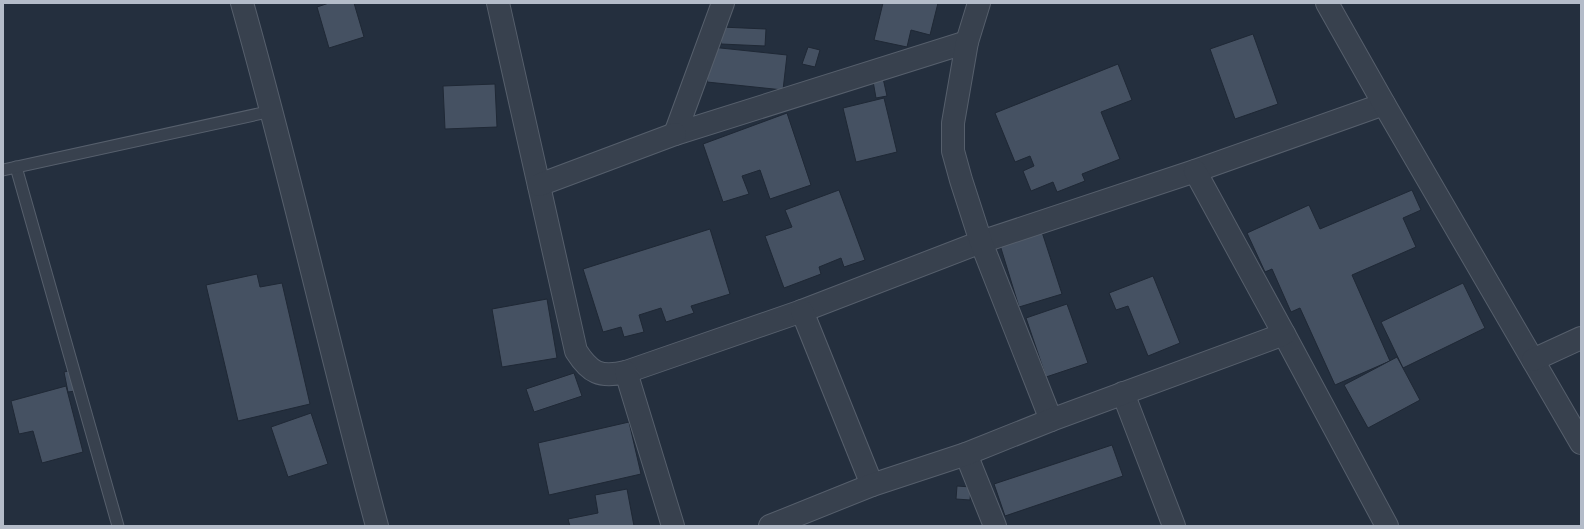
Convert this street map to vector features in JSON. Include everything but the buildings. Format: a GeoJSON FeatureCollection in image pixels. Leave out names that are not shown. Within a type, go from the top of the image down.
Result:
{"type":"FeatureCollection","features":[{"type":"Feature","properties":{"kind":"street"},"geometry":{"type":"LineString","coordinates":[[242,3],[272,111],[345,406],[377,526]]}},
{"type":"Feature","properties":{"kind":"street"},"geometry":{"type":"LineString","coordinates":[[498,3],[576,351],[584,363],[599,374],[613,375],[626,372],[802,311],[981,242],[1195,171],[1384,104]]}},
{"type":"Feature","properties":{"kind":"street"},"geometry":{"type":"LineString","coordinates":[[675,134],[723,3]]}},
{"type":"Feature","properties":{"kind":"street"},"geometry":{"type":"LineString","coordinates":[[979,3],[967,42],[953,123],[953,151],[981,242],[1051,420]]}},
{"type":"Feature","properties":{"kind":"street"},"geometry":{"type":"LineString","coordinates":[[1327,3],[1581,443]]}},
{"type":"Feature","properties":{"kind":"street"},"geometry":{"type":"LineString","coordinates":[[539,185],[675,134],[967,42]]}},
{"type":"Feature","properties":{"kind":"street"},"geometry":{"type":"LineString","coordinates":[[1195,171],[1386,526]]}},
{"type":"Feature","properties":{"kind":"street"},"geometry":{"type":"LineString","coordinates":[[802,311],[872,485]]}},
{"type":"Feature","properties":{"kind":"street"},"geometry":{"type":"LineString","coordinates":[[778,525],[872,485],[966,454],[1051,420],[1284,334]]}},
{"type":"Feature","properties":{"kind":"street"},"geometry":{"type":"LineString","coordinates":[[1533,360],[1581,338]]}},
{"type":"Feature","properties":{"kind":"street"},"geometry":{"type":"LineString","coordinates":[[626,372],[673,526]]}},
{"type":"Feature","properties":{"kind":"street"},"geometry":{"type":"LineString","coordinates":[[1123,393],[1174,526]]}},
{"type":"Feature","properties":{"kind":"street"},"geometry":{"type":"LineString","coordinates":[[966,454],[995,526]]}},
{"type":"Feature","properties":{"kind":"lane"},"geometry":{"type":"LineString","coordinates":[[3,170],[272,111]]}},
{"type":"Feature","properties":{"kind":"lane"},"geometry":{"type":"LineString","coordinates":[[16,167],[118,526]]}}]}
